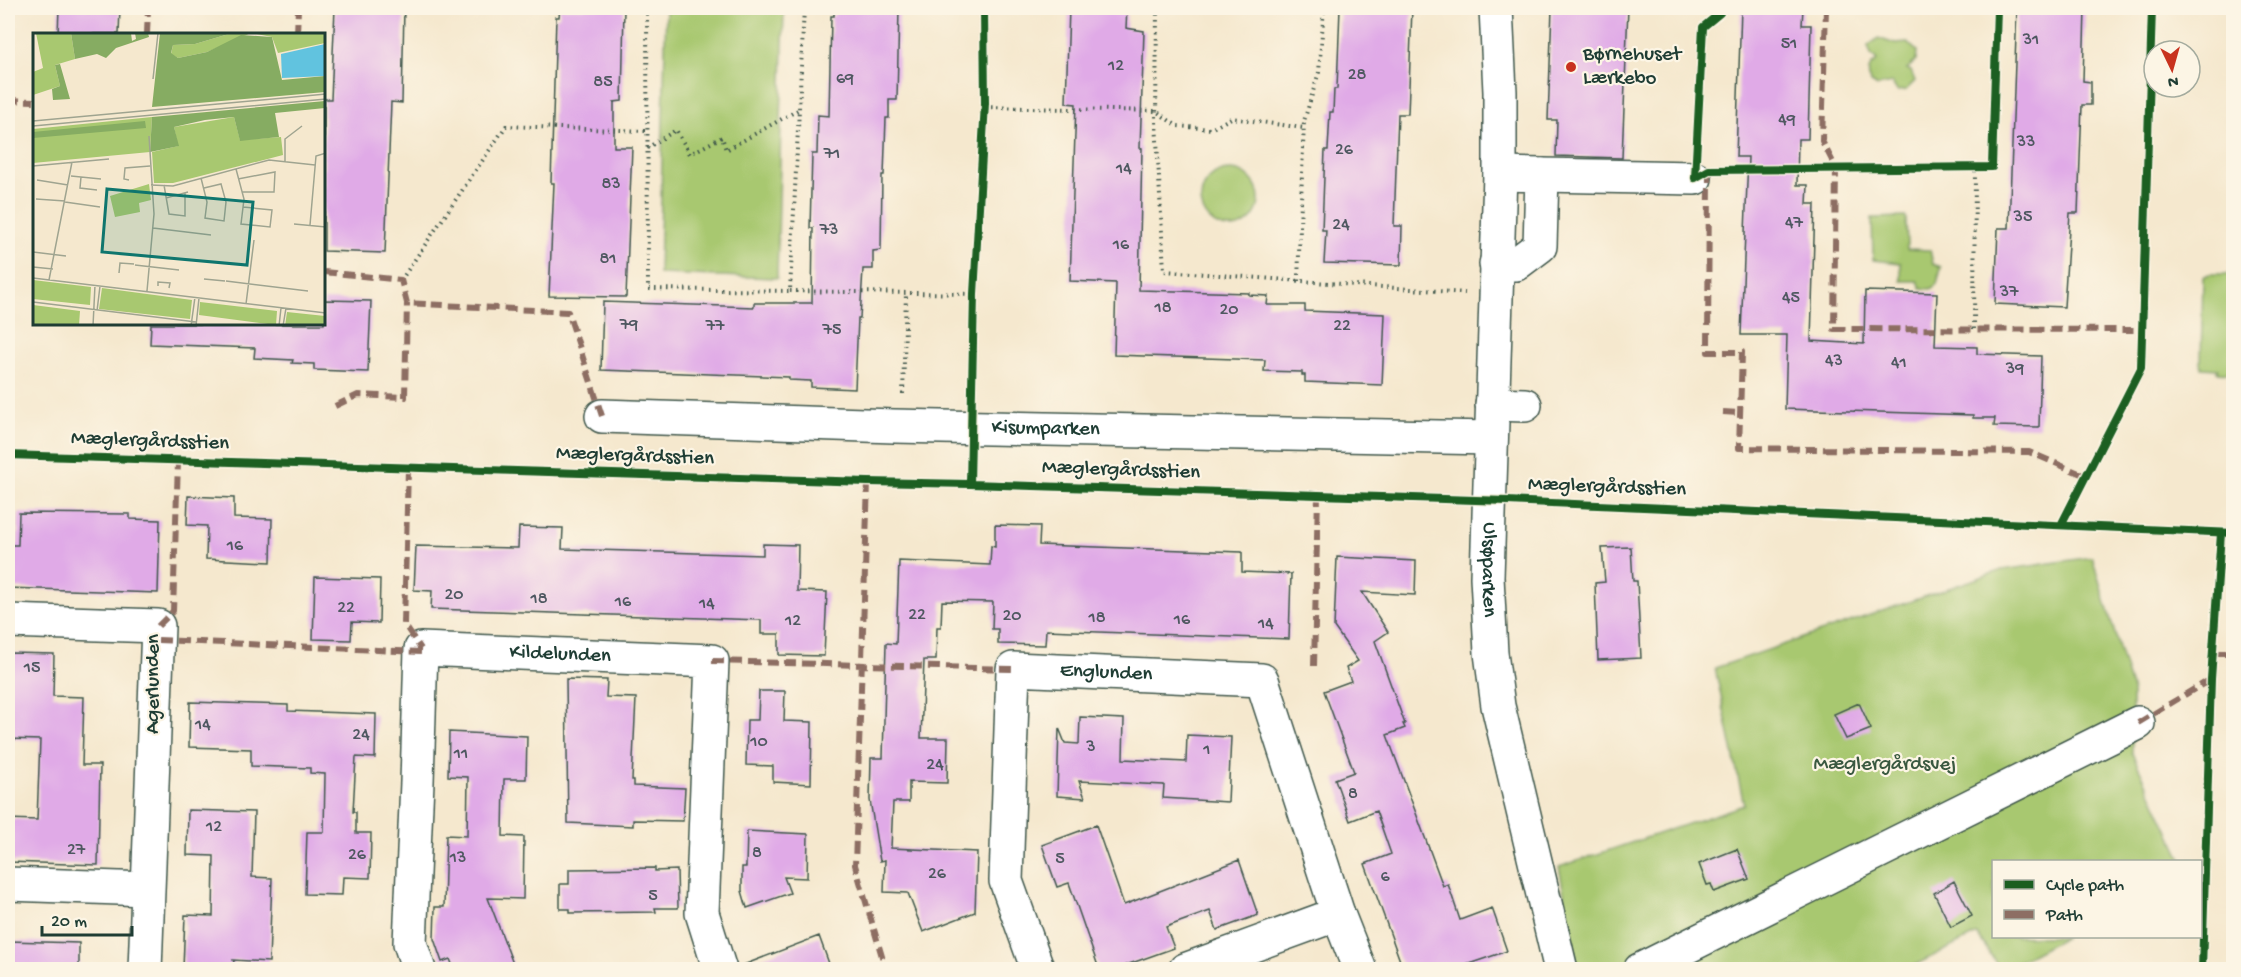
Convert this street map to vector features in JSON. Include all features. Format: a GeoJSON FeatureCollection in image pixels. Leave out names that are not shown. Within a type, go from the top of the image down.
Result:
{"type":"FeatureCollection","features":[{"type":"Feature","properties":{"kind":"street","name":"Ulsøparken"},"geometry":{"type":"LineString","coordinates":[[1496,8],[1500,92],[1500,174],[1487,577],[1498,706],[1561,969]]}},
{"type":"Feature","properties":{"kind":"street","name":"Ulsøparken"},"geometry":{"type":"LineString","coordinates":[[1500,92],[1509,8]]}},
{"type":"Feature","properties":{"kind":"street"},"geometry":{"type":"LineString","coordinates":[[1500,174],[1695,178]]}},
{"type":"Feature","properties":{"kind":"street"},"geometry":{"type":"LineString","coordinates":[[1495,280],[1540,246],[1542,175]]}},
{"type":"Feature","properties":{"kind":"street"},"geometry":{"type":"LineString","coordinates":[[1492,404],[1525,405]]}},
{"type":"Feature","properties":{"kind":"street","name":"Kisumparken"},"geometry":{"type":"LineString","coordinates":[[602,416],[902,426],[1491,438]]}},
{"type":"Feature","properties":{"kind":"street","name":"Agerlunden"},"geometry":{"type":"LineString","coordinates":[[8,621],[158,626],[145,969]]}},
{"type":"Feature","properties":{"kind":"street","name":"Kildelunden"},"geometry":{"type":"LineString","coordinates":[[419,969],[410,943],[421,649],[712,661],[702,913],[720,969]]}},
{"type":"Feature","properties":{"kind":"street","name":"Englunden"},"geometry":{"type":"LineString","coordinates":[[1038,969],[1006,881],[1013,669],[1262,680],[1338,914],[1360,969]]}},
{"type":"Feature","properties":{"kind":"street"},"geometry":{"type":"LineString","coordinates":[[1640,969],[1680,960],[2138,723]]}},
{"type":"Feature","properties":{"kind":"street"},"geometry":{"type":"LineString","coordinates":[[8,884],[147,889]]}},
{"type":"Feature","properties":{"kind":"street"},"geometry":{"type":"LineString","coordinates":[[1185,969],[1338,914]]}},
{"type":"Feature","properties":{"kind":"path"},"geometry":{"type":"LineString","coordinates":[[647,8],[648,289],[974,294]]}},
{"type":"Feature","properties":{"kind":"path"},"geometry":{"type":"LineString","coordinates":[[790,291],[804,8]]}},
{"type":"Feature","properties":{"kind":"path"},"geometry":{"type":"LineString","coordinates":[[1157,8],[1155,111],[1164,271],[1298,281],[1495,280]]}},
{"type":"Feature","properties":{"kind":"path"},"geometry":{"type":"LineString","coordinates":[[1298,281],[1304,128],[1319,72],[1324,8]]}},
{"type":"Feature","properties":{"kind":"path"},"geometry":{"type":"LineString","coordinates":[[985,118],[985,105],[1155,111],[1177,126],[1211,129],[1231,118],[1304,128]]}},
{"type":"Feature","properties":{"kind":"path"},"geometry":{"type":"LineString","coordinates":[[647,148],[676,130],[690,154],[722,137],[726,150],[799,110]]}},
{"type":"Feature","properties":{"kind":"path"},"geometry":{"type":"LineString","coordinates":[[401,280],[506,126],[647,131]]}},
{"type":"Feature","properties":{"kind":"path"},"geometry":{"type":"LineString","coordinates":[[1964,167],[1979,167],[1974,329]]}},
{"type":"Feature","properties":{"kind":"path"},"geometry":{"type":"LineString","coordinates":[[974,305],[975,282]]}},
{"type":"Feature","properties":{"kind":"path"},"geometry":{"type":"LineString","coordinates":[[902,426],[906,293]]}},
{"type":"Feature","properties":{"kind":"green space"},"geometry":{"type":"Polygon","coordinates":[[[666,8],[784,8],[777,278],[659,274],[666,8]]]}},
{"type":"Feature","properties":{"kind":"green space"},"geometry":{"type":"Polygon","coordinates":[[[1878,38],[1895,44],[1908,43],[1917,51],[1916,61],[1907,69],[1911,71],[1915,81],[1906,90],[1897,91],[1892,83],[1877,86],[1870,83],[1869,70],[1877,61],[1871,55],[1868,46],[1878,38]]]}},
{"type":"Feature","properties":{"kind":"green space"},"geometry":{"type":"Polygon","coordinates":[[[1230,170],[1246,175],[1254,183],[1259,199],[1254,215],[1246,223],[1230,228],[1214,223],[1206,215],[1201,199],[1206,183],[1214,175],[1230,170]]]}},
{"type":"Feature","properties":{"kind":"green space"},"geometry":{"type":"Polygon","coordinates":[[[1906,217],[1907,249],[1930,250],[1933,264],[1941,267],[1937,284],[1931,289],[1921,288],[1918,281],[1901,281],[1901,263],[1873,260],[1872,218],[1906,217]]]}},
{"type":"Feature","properties":{"kind":"green space"},"geometry":{"type":"Polygon","coordinates":[[[2209,274],[2233,274],[2233,373],[2202,368],[2203,277],[2209,274]]]}},
{"type":"Feature","properties":{"kind":"green space","name":"Mæglergårdsvej"},"geometry":{"type":"Polygon","coordinates":[[[2092,557],[2132,691],[2132,753],[2183,860],[1992,860],[1992,938],[2063,938],[2003,970],[2000,969],[1977,934],[1907,969],[1578,969],[1559,867],[1744,805],[1715,668],[2002,570],[2092,557]]]}},
{"type":"Feature","properties":{"kind":"building"},"geometry":{"type":"Polygon","coordinates":[[[59,8],[120,8],[119,33],[58,33],[59,8]]]}},
{"type":"Feature","properties":{"kind":"building"},"geometry":{"type":"Polygon","coordinates":[[[335,8],[404,8],[402,103],[391,102],[385,253],[326,251],[326,99],[331,99],[335,8]]]}},
{"type":"Feature","properties":{"kind":"building"},"geometry":{"type":"Polygon","coordinates":[[[560,8],[624,8],[622,101],[614,102],[614,147],[632,147],[626,297],[549,296],[554,183],[551,183],[556,17],[559,17],[560,8]]]}},
{"type":"Feature","properties":{"kind":"building"},"geometry":{"type":"Polygon","coordinates":[[[834,8],[899,8],[897,100],[889,100],[889,118],[886,118],[884,175],[882,175],[881,250],[873,251],[873,269],[863,269],[855,389],[811,387],[811,381],[789,380],[789,377],[601,370],[603,302],[754,307],[754,303],[812,303],[813,228],[810,228],[812,154],[817,154],[818,115],[829,116],[831,16],[834,16],[834,8]]]}},
{"type":"Feature","properties":{"kind":"building"},"geometry":{"type":"Polygon","coordinates":[[[1069,8],[1127,8],[1126,28],[1144,31],[1139,290],[1249,293],[1249,295],[1268,296],[1267,305],[1305,305],[1305,311],[1385,314],[1382,385],[1305,382],[1305,375],[1302,375],[1302,372],[1264,371],[1265,360],[1114,355],[1116,283],[1070,281],[1076,104],[1066,103],[1069,8]]]}},
{"type":"Feature","properties":{"kind":"building"},"geometry":{"type":"Polygon","coordinates":[[[1340,8],[1412,8],[1408,114],[1398,114],[1394,226],[1402,226],[1401,265],[1324,263],[1326,230],[1322,230],[1325,150],[1328,150],[1334,89],[1337,89],[1340,8]]]}},
{"type":"Feature","properties":{"kind":"building"},"geometry":{"type":"Polygon","coordinates":[[[1552,8],[1628,8],[1622,158],[1556,156],[1557,120],[1548,120],[1552,8]]]}},
{"type":"Feature","properties":{"kind":"building"},"geometry":{"type":"Polygon","coordinates":[[[1741,8],[1803,8],[1802,25],[1811,25],[1808,139],[1798,139],[1797,185],[1808,185],[1807,204],[1815,204],[1811,341],[1864,344],[1865,291],[1937,293],[1935,346],[1977,347],[1977,354],[2041,356],[2039,427],[1994,426],[1995,418],[1973,418],[1973,415],[1785,409],[1787,335],[1741,335],[1748,157],[1736,157],[1741,8]]]}},
{"type":"Feature","properties":{"kind":"building"},"geometry":{"type":"Polygon","coordinates":[[[2017,8],[2085,8],[2083,81],[2091,82],[2091,105],[2082,105],[2078,213],[2070,213],[2064,307],[1995,304],[1998,228],[2009,228],[2017,8]]]}},
{"type":"Feature","properties":{"kind":"building"},"geometry":{"type":"Polygon","coordinates":[[[326,300],[371,301],[368,372],[314,370],[314,364],[292,363],[293,360],[254,358],[255,348],[150,344],[151,326],[326,326],[326,300]]]}},
{"type":"Feature","properties":{"kind":"building"},"geometry":{"type":"Polygon","coordinates":[[[188,496],[234,498],[234,518],[272,519],[271,562],[206,559],[207,526],[187,525],[188,496]]]}},
{"type":"Feature","properties":{"kind":"building"},"geometry":{"type":"Polygon","coordinates":[[[19,513],[130,514],[130,519],[160,520],[158,593],[8,588],[8,545],[18,545],[19,513]]]}},
{"type":"Feature","properties":{"kind":"building"},"geometry":{"type":"Polygon","coordinates":[[[995,525],[1040,526],[1039,545],[1242,552],[1242,572],[1291,574],[1289,639],[1046,630],[1045,645],[998,644],[998,629],[992,629],[993,602],[942,601],[941,627],[937,627],[936,660],[924,660],[921,738],[948,738],[947,783],[909,782],[909,802],[893,802],[891,848],[977,852],[975,912],[923,932],[908,893],[884,892],[885,860],[880,861],[870,800],[871,758],[883,758],[886,643],[896,644],[899,561],[990,565],[991,546],[995,547],[995,525]]]}},
{"type":"Feature","properties":{"kind":"building"},"geometry":{"type":"Polygon","coordinates":[[[519,527],[563,528],[562,549],[763,555],[763,544],[798,545],[797,591],[827,592],[824,656],[779,655],[779,634],[761,634],[761,620],[431,609],[432,591],[414,590],[416,546],[518,548],[519,527]]]}},
{"type":"Feature","properties":{"kind":"building"},"geometry":{"type":"Polygon","coordinates":[[[1631,547],[1633,581],[1637,581],[1641,658],[1598,660],[1595,583],[1605,582],[1602,548],[1631,547]]]}},
{"type":"Feature","properties":{"kind":"building"},"geometry":{"type":"Polygon","coordinates":[[[1337,557],[1416,561],[1415,595],[1362,592],[1388,632],[1375,641],[1405,724],[1403,724],[1405,728],[1387,735],[1443,886],[1448,884],[1460,920],[1492,908],[1507,951],[1454,969],[1403,969],[1365,864],[1391,854],[1376,811],[1350,821],[1335,779],[1354,772],[1324,691],[1351,681],[1346,668],[1358,661],[1334,627],[1337,557]]]}},
{"type":"Feature","properties":{"kind":"building"},"geometry":{"type":"Polygon","coordinates":[[[315,577],[380,579],[379,623],[352,622],[351,640],[313,639],[315,577]]]}},
{"type":"Feature","properties":{"kind":"building"},"geometry":{"type":"Polygon","coordinates":[[[10,653],[54,654],[53,696],[84,697],[82,765],[100,765],[98,865],[8,862],[8,819],[37,820],[40,740],[8,739],[10,653]]]}},
{"type":"Feature","properties":{"kind":"building"},"geometry":{"type":"Polygon","coordinates":[[[566,679],[607,680],[606,697],[636,698],[632,780],[634,780],[634,786],[685,788],[683,821],[633,820],[633,826],[568,823],[566,679]]]}},
{"type":"Feature","properties":{"kind":"building"},"geometry":{"type":"Polygon","coordinates":[[[759,691],[785,691],[784,721],[812,722],[811,784],[773,782],[773,766],[746,765],[747,720],[758,720],[759,691]]]}},
{"type":"Feature","properties":{"kind":"building"},"geometry":{"type":"Polygon","coordinates":[[[190,702],[288,705],[288,711],[376,714],[375,758],[356,757],[353,812],[356,812],[356,833],[371,833],[370,878],[343,877],[342,895],[305,894],[307,832],[324,832],[325,774],[310,773],[310,768],[251,766],[251,749],[189,747],[190,702]]]}},
{"type":"Feature","properties":{"kind":"building"},"geometry":{"type":"Polygon","coordinates":[[[1859,703],[1871,729],[1846,739],[1834,714],[1859,703]]]}},
{"type":"Feature","properties":{"kind":"building"},"geometry":{"type":"Polygon","coordinates":[[[1080,717],[1124,719],[1123,759],[1186,762],[1187,735],[1231,737],[1228,802],[1163,798],[1164,785],[1079,781],[1085,798],[1057,796],[1059,728],[1065,743],[1079,744],[1080,717]]]}},
{"type":"Feature","properties":{"kind":"building"},"geometry":{"type":"Polygon","coordinates":[[[449,732],[527,736],[526,779],[504,779],[503,836],[524,837],[523,899],[488,898],[515,969],[454,969],[450,959],[442,962],[434,939],[435,907],[444,907],[446,835],[467,836],[468,777],[448,776],[449,732]]]}},
{"type":"Feature","properties":{"kind":"building"},"geometry":{"type":"Polygon","coordinates":[[[188,810],[254,812],[252,877],[272,878],[269,962],[233,960],[237,969],[183,969],[185,915],[213,916],[214,856],[187,855],[188,810]]]}},
{"type":"Feature","properties":{"kind":"building"},"geometry":{"type":"Polygon","coordinates":[[[1096,825],[1124,905],[1239,860],[1258,915],[1217,930],[1210,911],[1166,927],[1174,948],[1115,969],[1099,969],[1069,883],[1057,887],[1042,845],[1096,825]]]}},
{"type":"Feature","properties":{"kind":"building"},"geometry":{"type":"Polygon","coordinates":[[[747,831],[808,834],[807,878],[784,877],[790,893],[747,908],[742,891],[742,867],[746,867],[747,831]]]}},
{"type":"Feature","properties":{"kind":"building"},"geometry":{"type":"Polygon","coordinates":[[[1737,849],[1749,879],[1714,892],[1711,884],[1707,885],[1699,864],[1737,849]]]}},
{"type":"Feature","properties":{"kind":"building"},"geometry":{"type":"Polygon","coordinates":[[[655,868],[655,871],[677,870],[678,908],[655,908],[656,912],[570,913],[570,909],[560,909],[560,884],[569,884],[569,869],[655,868]]]}},
{"type":"Feature","properties":{"kind":"building"},"geometry":{"type":"Polygon","coordinates":[[[1954,881],[1972,916],[1951,927],[1934,893],[1954,881]]]}},
{"type":"Feature","properties":{"kind":"building"},"geometry":{"type":"Polygon","coordinates":[[[819,936],[831,969],[738,969],[738,967],[819,936]]]}},
{"type":"Feature","properties":{"kind":"building"},"geometry":{"type":"Polygon","coordinates":[[[8,941],[79,943],[79,969],[8,969],[8,941]]]}},
{"type":"Feature","properties":{"kind":"marked path"},"geometry":{"type":"LineString","coordinates":[[147,33],[148,8]]}},
{"type":"Feature","properties":{"kind":"marked path"},"geometry":{"type":"LineString","coordinates":[[297,33],[298,8]]}},
{"type":"Feature","properties":{"kind":"marked path"},"geometry":{"type":"LineString","coordinates":[[1826,8],[1822,141],[1836,168],[1834,329],[2142,330]]}},
{"type":"Feature","properties":{"kind":"marked path"},"geometry":{"type":"LineString","coordinates":[[8,100],[33,101]]}},
{"type":"Feature","properties":{"kind":"marked path"},"geometry":{"type":"LineString","coordinates":[[1709,170],[1708,352],[1742,352],[1739,448],[2029,452],[2086,476]]}},
{"type":"Feature","properties":{"kind":"marked path"},"geometry":{"type":"LineString","coordinates":[[326,272],[401,280],[407,303],[568,312],[602,416]]}},
{"type":"Feature","properties":{"kind":"marked path"},"geometry":{"type":"LineString","coordinates":[[335,406],[358,395],[405,397],[407,303]]}},
{"type":"Feature","properties":{"kind":"marked path"},"geometry":{"type":"LineString","coordinates":[[1723,412],[1740,413]]}},
{"type":"Feature","properties":{"kind":"marked path"},"geometry":{"type":"LineString","coordinates":[[158,626],[173,611],[178,462]]}},
{"type":"Feature","properties":{"kind":"marked path"},"geometry":{"type":"LineString","coordinates":[[408,468],[404,624],[421,649]]}},
{"type":"Feature","properties":{"kind":"marked path"},"geometry":{"type":"LineString","coordinates":[[868,482],[855,865],[886,970]]}},
{"type":"Feature","properties":{"kind":"marked path"},"geometry":{"type":"LineString","coordinates":[[1314,666],[1318,495]]}},
{"type":"Feature","properties":{"kind":"marked path"},"geometry":{"type":"LineString","coordinates":[[158,640],[421,652]]}},
{"type":"Feature","properties":{"kind":"marked path"},"geometry":{"type":"LineString","coordinates":[[2215,653],[2234,653]]}},
{"type":"Feature","properties":{"kind":"marked path"},"geometry":{"type":"LineString","coordinates":[[712,661],[1013,669]]}},
{"type":"Feature","properties":{"kind":"marked path"},"geometry":{"type":"LineString","coordinates":[[2138,723],[2211,679]]}},
{"type":"Feature","properties":{"kind":"cycle path"},"geometry":{"type":"LineString","coordinates":[[970,484],[974,294],[985,103],[984,8]]}},
{"type":"Feature","properties":{"kind":"cycle path"},"geometry":{"type":"LineString","coordinates":[[1695,178],[1703,27],[1720,13],[1720,8]]}},
{"type":"Feature","properties":{"kind":"cycle path"},"geometry":{"type":"LineString","coordinates":[[1695,178],[1709,170],[1992,167],[1997,8]]}},
{"type":"Feature","properties":{"kind":"cycle path"},"geometry":{"type":"LineString","coordinates":[[2061,525],[2141,368],[2152,8]]}},
{"type":"Feature","properties":{"kind":"cycle path","name":"Mæglergårdsstien"},"geometry":{"type":"LineString","coordinates":[[8,455],[1507,501],[2234,533]]}},
{"type":"Feature","properties":{"kind":"cycle path"},"geometry":{"type":"LineString","coordinates":[[2202,970],[2211,679],[2221,533]]}},
{"type":"Feature","properties":{"kind":"place","name":"Børnehuset Lærkebo"},"geometry":{"type":"Point","coordinates":[1571,67]}}]}
